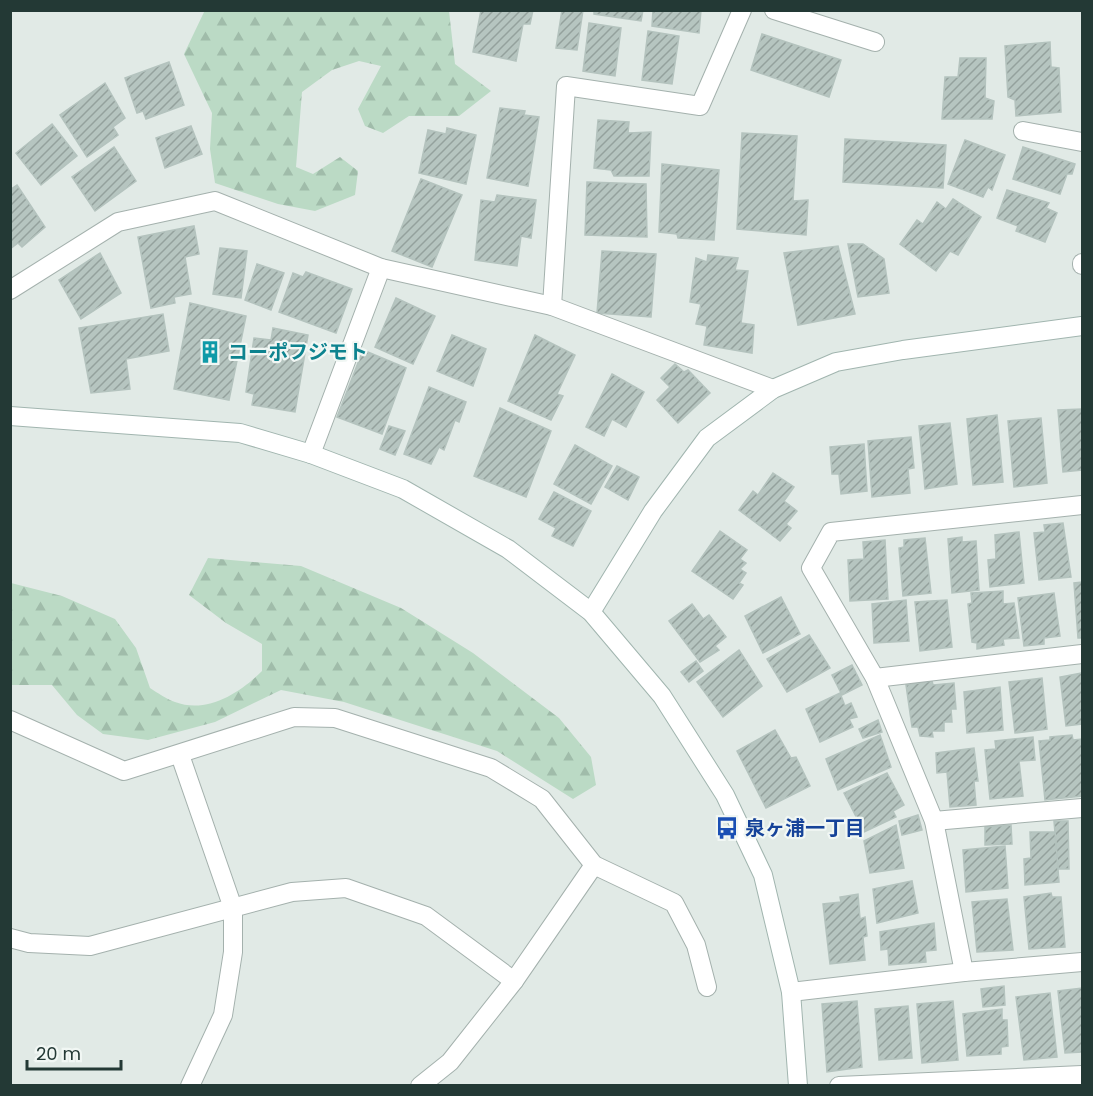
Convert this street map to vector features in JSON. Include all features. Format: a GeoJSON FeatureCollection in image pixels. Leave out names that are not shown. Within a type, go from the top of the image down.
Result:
{"type":"FeatureCollection","features":[{"type":"Feature","properties":{"kind":"street"},"geometry":{"type":"LineString","coordinates":[[552,306],[566,86],[700,106],[741,10]]}},
{"type":"Feature","properties":{"kind":"street"},"geometry":{"type":"LineString","coordinates":[[774,10],[875,42]]}},
{"type":"Feature","properties":{"kind":"street"},"geometry":{"type":"LineString","coordinates":[[1023,131],[1083,142]]}},
{"type":"Feature","properties":{"kind":"street"},"geometry":{"type":"LineString","coordinates":[[10,290],[118,222],[215,201],[381,268],[552,306],[773,388]]}},
{"type":"Feature","properties":{"kind":"street"},"geometry":{"type":"LineString","coordinates":[[311,454],[381,268]]}},
{"type":"Feature","properties":{"kind":"street"},"geometry":{"type":"LineString","coordinates":[[591,612],[653,511],[707,438],[773,388],[836,362],[903,350],[1083,326]]}},
{"type":"Feature","properties":{"kind":"street"},"geometry":{"type":"LineString","coordinates":[[10,416],[240,433],[311,454],[402,489],[508,549],[591,612],[662,696],[725,795],[763,875],[791,992],[798,1086]]}},
{"type":"Feature","properties":{"kind":"street"},"geometry":{"type":"LineString","coordinates":[[964,972],[934,821],[875,678],[811,568],[831,532],[1083,505]]}},
{"type":"Feature","properties":{"kind":"street"},"geometry":{"type":"LineString","coordinates":[[875,678],[1083,654]]}},
{"type":"Feature","properties":{"kind":"street"},"geometry":{"type":"LineString","coordinates":[[10,720],[124,771],[294,717],[335,718],[491,768],[542,799],[594,865],[674,903],[696,945],[707,987]]}},
{"type":"Feature","properties":{"kind":"street"},"geometry":{"type":"LineString","coordinates":[[180,754],[233,908],[233,952],[224,1015],[190,1086]]}},
{"type":"Feature","properties":{"kind":"street"},"geometry":{"type":"LineString","coordinates":[[934,821],[1083,808]]}},
{"type":"Feature","properties":{"kind":"street"},"geometry":{"type":"LineString","coordinates":[[420,1086],[450,1062],[514,981],[594,865]]}},
{"type":"Feature","properties":{"kind":"street"},"geometry":{"type":"LineString","coordinates":[[10,938],[29,943],[90,946],[292,891],[346,888],[426,916],[514,981]]}},
{"type":"Feature","properties":{"kind":"street"},"geometry":{"type":"LineString","coordinates":[[791,992],[964,972],[1083,962]]}},
{"type":"Feature","properties":{"kind":"street"},"geometry":{"type":"LineString","coordinates":[[839,1086],[1083,1075]]}},
{"type":"Feature","properties":{"kind":"green space"},"geometry":{"type":"Polygon","coordinates":[[[205,10],[449,11],[455,64],[491,91],[459,116],[409,116],[383,133],[365,126],[358,109],[381,66],[359,61],[332,70],[302,92],[296,167],[313,174],[340,157],[358,171],[355,195],[315,211],[278,204],[215,183],[210,149],[212,113],[184,54],[205,10]]]}},
{"type":"Feature","properties":{"kind":"green space"},"geometry":{"type":"Polygon","coordinates":[[[208,558],[301,566],[401,608],[473,653],[559,718],[591,757],[596,785],[573,799],[497,751],[344,702],[281,690],[215,722],[148,740],[103,734],[77,715],[52,685],[11,685],[11,583],[62,596],[115,619],[136,648],[150,688],[168,699],[187,705],[199,705],[222,699],[244,687],[262,671],[262,644],[226,623],[189,595],[208,558]]]}},
{"type":"Feature","properties":{"kind":"building"},"geometry":{"type":"Polygon","coordinates":[[[481,10],[533,10],[530,24],[523,24],[516,61],[473,52],[481,10]]]}},
{"type":"Feature","properties":{"kind":"building"},"geometry":{"type":"Polygon","coordinates":[[[562,10],[583,10],[577,50],[556,48],[562,10]]]}},
{"type":"Feature","properties":{"kind":"building"},"geometry":{"type":"Polygon","coordinates":[[[594,10],[643,10],[641,21],[594,14],[594,10]]]}},
{"type":"Feature","properties":{"kind":"building"},"geometry":{"type":"Polygon","coordinates":[[[653,10],[701,10],[699,33],[652,26],[653,10]]]}},
{"type":"Feature","properties":{"kind":"building"},"geometry":{"type":"Polygon","coordinates":[[[589,23],[621,28],[615,76],[583,71],[589,23]]]}},
{"type":"Feature","properties":{"kind":"building"},"geometry":{"type":"Polygon","coordinates":[[[648,31],[679,36],[672,84],[642,80],[648,31]]]}},
{"type":"Feature","properties":{"kind":"building"},"geometry":{"type":"Polygon","coordinates":[[[762,34],[841,60],[829,97],[751,70],[762,34]]]}},
{"type":"Feature","properties":{"kind":"building"},"geometry":{"type":"Polygon","coordinates":[[[1050,42],[1051,67],[1059,68],[1061,112],[1016,116],[1015,100],[1008,97],[1005,46],[1050,42]]]}},
{"type":"Feature","properties":{"kind":"building"},"geometry":{"type":"Polygon","coordinates":[[[960,58],[986,58],[985,98],[994,101],[992,119],[942,119],[945,77],[958,77],[960,58]]]}},
{"type":"Feature","properties":{"kind":"building"},"geometry":{"type":"Polygon","coordinates":[[[169,62],[184,105],[146,119],[143,111],[137,113],[125,78],[169,62]]]}},
{"type":"Feature","properties":{"kind":"building"},"geometry":{"type":"Polygon","coordinates":[[[105,83],[125,118],[113,127],[118,135],[87,157],[60,115],[105,83]]]}},
{"type":"Feature","properties":{"kind":"building"},"geometry":{"type":"Polygon","coordinates":[[[500,108],[525,111],[524,115],[539,117],[528,186],[487,178],[500,108]]]}},
{"type":"Feature","properties":{"kind":"building"},"geometry":{"type":"Polygon","coordinates":[[[598,120],[629,122],[628,133],[651,132],[649,176],[614,176],[611,170],[594,168],[598,120]]]}},
{"type":"Feature","properties":{"kind":"building"},"geometry":{"type":"Polygon","coordinates":[[[52,124],[77,156],[41,185],[16,153],[52,124]]]}},
{"type":"Feature","properties":{"kind":"building"},"geometry":{"type":"Polygon","coordinates":[[[191,126],[202,154],[165,168],[156,138],[191,126]]]}},
{"type":"Feature","properties":{"kind":"building"},"geometry":{"type":"Polygon","coordinates":[[[447,128],[476,135],[466,184],[419,173],[428,130],[446,134],[447,128]]]}},
{"type":"Feature","properties":{"kind":"building"},"geometry":{"type":"Polygon","coordinates":[[[742,133],[797,136],[793,201],[808,200],[806,235],[737,229],[742,133]]]}},
{"type":"Feature","properties":{"kind":"building"},"geometry":{"type":"Polygon","coordinates":[[[845,139],[946,145],[943,188],[843,182],[845,139]]]}},
{"type":"Feature","properties":{"kind":"building"},"geometry":{"type":"Polygon","coordinates":[[[965,140],[1005,155],[992,190],[988,187],[983,197],[948,184],[965,140]]]}},
{"type":"Feature","properties":{"kind":"building"},"geometry":{"type":"Polygon","coordinates":[[[114,147],[136,181],[95,211],[72,177],[114,147]]]}},
{"type":"Feature","properties":{"kind":"building"},"geometry":{"type":"Polygon","coordinates":[[[1023,147],[1075,164],[1072,174],[1067,174],[1060,194],[1013,179],[1023,147]]]}},
{"type":"Feature","properties":{"kind":"building"},"geometry":{"type":"Polygon","coordinates":[[[662,164],[719,170],[714,240],[678,238],[677,234],[659,232],[662,164]]]}},
{"type":"Feature","properties":{"kind":"building"},"geometry":{"type":"Polygon","coordinates":[[[421,179],[462,195],[432,267],[392,251],[421,179]]]}},
{"type":"Feature","properties":{"kind":"building"},"geometry":{"type":"Polygon","coordinates":[[[587,182],[646,184],[647,237],[585,235],[587,182]]]}},
{"type":"Feature","properties":{"kind":"building"},"geometry":{"type":"Polygon","coordinates":[[[17,185],[45,227],[22,247],[18,243],[10,249],[10,190],[17,185]]]}},
{"type":"Feature","properties":{"kind":"building"},"geometry":{"type":"Polygon","coordinates":[[[1007,190],[1049,203],[1046,208],[1057,213],[1045,242],[1016,231],[1018,226],[997,218],[1007,190]]]}},
{"type":"Feature","properties":{"kind":"building"},"geometry":{"type":"Polygon","coordinates":[[[497,195],[536,200],[531,238],[521,236],[517,266],[475,260],[481,200],[495,202],[497,195]]]}},
{"type":"Feature","properties":{"kind":"building"},"geometry":{"type":"Polygon","coordinates":[[[953,199],[981,217],[958,255],[950,251],[936,271],[900,244],[917,220],[923,224],[937,202],[946,209],[953,199]]]}},
{"type":"Feature","properties":{"kind":"building"},"geometry":{"type":"Polygon","coordinates":[[[194,226],[199,254],[185,257],[191,294],[174,297],[175,303],[151,308],[138,237],[194,226]]]}},
{"type":"Feature","properties":{"kind":"building"},"geometry":{"type":"Polygon","coordinates":[[[848,244],[863,244],[884,259],[889,293],[858,297],[848,244]]]}},
{"type":"Feature","properties":{"kind":"building"},"geometry":{"type":"Polygon","coordinates":[[[838,246],[855,314],[798,325],[784,253],[838,246]]]}},
{"type":"Feature","properties":{"kind":"building"},"geometry":{"type":"Polygon","coordinates":[[[220,248],[247,251],[241,298],[213,294],[220,248]]]}},
{"type":"Feature","properties":{"kind":"building"},"geometry":{"type":"Polygon","coordinates":[[[602,251],[656,254],[651,317],[597,313],[602,251]]]}},
{"type":"Feature","properties":{"kind":"building"},"geometry":{"type":"Polygon","coordinates":[[[100,253],[121,293],[81,319],[59,280],[100,253]]]}},
{"type":"Feature","properties":{"kind":"building"},"geometry":{"type":"Polygon","coordinates":[[[708,255],[738,258],[735,270],[748,271],[741,323],[754,325],[752,353],[704,345],[707,326],[696,324],[701,304],[690,302],[696,258],[707,262],[708,255]]]}},
{"type":"Feature","properties":{"kind":"building"},"geometry":{"type":"Polygon","coordinates":[[[257,264],[284,273],[271,310],[245,300],[257,264]]]}},
{"type":"Feature","properties":{"kind":"building"},"geometry":{"type":"Polygon","coordinates":[[[306,272],[352,289],[336,333],[279,312],[293,273],[303,277],[306,272]]]}},
{"type":"Feature","properties":{"kind":"building"},"geometry":{"type":"Polygon","coordinates":[[[396,298],[435,316],[413,364],[375,347],[396,298]]]}},
{"type":"Feature","properties":{"kind":"building","name":"コーポフジモト"},"geometry":{"type":"Polygon","coordinates":[[[190,303],[246,316],[229,400],[174,389],[190,303]]]}},
{"type":"Feature","properties":{"kind":"building"},"geometry":{"type":"Polygon","coordinates":[[[163,314],[169,351],[126,359],[130,389],[91,393],[79,328],[163,314]]]}},
{"type":"Feature","properties":{"kind":"building"},"geometry":{"type":"Polygon","coordinates":[[[273,328],[308,335],[295,412],[252,405],[254,394],[246,392],[254,338],[271,340],[273,328]]]}},
{"type":"Feature","properties":{"kind":"building"},"geometry":{"type":"Polygon","coordinates":[[[452,335],[486,349],[473,386],[437,371],[452,335]]]}},
{"type":"Feature","properties":{"kind":"building"},"geometry":{"type":"Polygon","coordinates":[[[535,335],[575,355],[557,394],[563,396],[551,420],[508,401],[535,335]]]}},
{"type":"Feature","properties":{"kind":"building"},"geometry":{"type":"Polygon","coordinates":[[[363,350],[406,368],[382,434],[337,417],[363,350]]]}},
{"type":"Feature","properties":{"kind":"building"},"geometry":{"type":"Polygon","coordinates":[[[675,364],[684,372],[688,370],[710,393],[678,423],[657,400],[670,387],[661,378],[675,364]]]}},
{"type":"Feature","properties":{"kind":"building"},"geometry":{"type":"Polygon","coordinates":[[[612,374],[644,392],[626,427],[612,419],[604,436],[586,427],[612,374]]]}},
{"type":"Feature","properties":{"kind":"building"},"geometry":{"type":"Polygon","coordinates":[[[429,387],[466,402],[459,422],[455,420],[444,450],[439,447],[431,464],[404,454],[429,387]]]}},
{"type":"Feature","properties":{"kind":"building"},"geometry":{"type":"Polygon","coordinates":[[[500,408],[551,431],[526,497],[474,476],[500,408]]]}},
{"type":"Feature","properties":{"kind":"building"},"geometry":{"type":"Polygon","coordinates":[[[1082,409],[1082,470],[1063,472],[1058,410],[1082,409]]]}},
{"type":"Feature","properties":{"kind":"building"},"geometry":{"type":"Polygon","coordinates":[[[997,415],[1003,482],[973,485],[967,419],[997,415]]]}},
{"type":"Feature","properties":{"kind":"building"},"geometry":{"type":"Polygon","coordinates":[[[1041,418],[1047,483],[1014,487],[1008,421],[1041,418]]]}},
{"type":"Feature","properties":{"kind":"building"},"geometry":{"type":"Polygon","coordinates":[[[950,423],[957,484],[925,489],[919,426],[950,423]]]}},
{"type":"Feature","properties":{"kind":"building"},"geometry":{"type":"Polygon","coordinates":[[[389,426],[405,431],[395,455],[380,449],[389,426]]]}},
{"type":"Feature","properties":{"kind":"building"},"geometry":{"type":"Polygon","coordinates":[[[911,437],[914,468],[908,469],[910,493],[872,497],[868,441],[911,437]]]}},
{"type":"Feature","properties":{"kind":"building"},"geometry":{"type":"Polygon","coordinates":[[[864,444],[867,491],[841,494],[839,474],[832,474],[830,447],[864,444]]]}},
{"type":"Feature","properties":{"kind":"building"},"geometry":{"type":"Polygon","coordinates":[[[575,445],[612,466],[591,504],[554,484],[575,445]]]}},
{"type":"Feature","properties":{"kind":"building"},"geometry":{"type":"Polygon","coordinates":[[[617,466],[639,477],[628,500],[605,487],[617,466]]]}},
{"type":"Feature","properties":{"kind":"building"},"geometry":{"type":"Polygon","coordinates":[[[773,473],[794,487],[784,501],[797,511],[786,524],[791,528],[780,541],[739,510],[753,491],[758,495],[773,473]]]}},
{"type":"Feature","properties":{"kind":"building"},"geometry":{"type":"Polygon","coordinates":[[[554,492],[591,511],[573,546],[552,536],[556,528],[539,519],[554,492]]]}},
{"type":"Feature","properties":{"kind":"building"},"geometry":{"type":"Polygon","coordinates":[[[1063,523],[1071,577],[1039,580],[1034,533],[1045,532],[1044,525],[1063,523]]]}},
{"type":"Feature","properties":{"kind":"building"},"geometry":{"type":"Polygon","coordinates":[[[720,531],[747,550],[740,559],[746,563],[740,569],[746,573],[739,583],[743,585],[733,599],[692,571],[720,531]]]}},
{"type":"Feature","properties":{"kind":"building"},"geometry":{"type":"Polygon","coordinates":[[[1019,532],[1024,583],[990,587],[988,560],[996,559],[995,535],[1019,532]]]}},
{"type":"Feature","properties":{"kind":"building"},"geometry":{"type":"Polygon","coordinates":[[[962,537],[962,542],[976,541],[979,590],[952,593],[948,539],[962,537]]]}},
{"type":"Feature","properties":{"kind":"building"},"geometry":{"type":"Polygon","coordinates":[[[925,538],[931,593],[903,596],[899,548],[904,547],[904,540],[925,538]]]}},
{"type":"Feature","properties":{"kind":"building"},"geometry":{"type":"Polygon","coordinates":[[[885,540],[888,599],[850,601],[848,560],[864,559],[863,542],[885,540]]]}},
{"type":"Feature","properties":{"kind":"building"},"geometry":{"type":"Polygon","coordinates":[[[1082,582],[1082,638],[1078,638],[1074,583],[1082,582]]]}},
{"type":"Feature","properties":{"kind":"building"},"geometry":{"type":"Polygon","coordinates":[[[1003,591],[1003,604],[1014,603],[1019,638],[1003,639],[1004,645],[977,649],[977,643],[972,642],[968,604],[972,603],[971,593],[1003,591]]]}},
{"type":"Feature","properties":{"kind":"building"},"geometry":{"type":"Polygon","coordinates":[[[1054,593],[1060,636],[1044,638],[1044,644],[1024,646],[1018,598],[1054,593]]]}},
{"type":"Feature","properties":{"kind":"building"},"geometry":{"type":"Polygon","coordinates":[[[781,597],[800,634],[763,653],[745,616],[781,597]]]}},
{"type":"Feature","properties":{"kind":"building"},"geometry":{"type":"Polygon","coordinates":[[[906,600],[909,641],[874,643],[872,604],[906,600]]]}},
{"type":"Feature","properties":{"kind":"building"},"geometry":{"type":"Polygon","coordinates":[[[947,600],[952,647],[920,651],[915,602],[947,600]]]}},
{"type":"Feature","properties":{"kind":"building"},"geometry":{"type":"Polygon","coordinates":[[[692,604],[703,619],[709,615],[726,637],[715,646],[719,650],[700,662],[669,621],[692,604]]]}},
{"type":"Feature","properties":{"kind":"building"},"geometry":{"type":"Polygon","coordinates":[[[809,635],[830,668],[787,692],[767,659],[809,635]]]}},
{"type":"Feature","properties":{"kind":"building"},"geometry":{"type":"Polygon","coordinates":[[[739,650],[762,686],[723,717],[697,682],[739,650]]]}},
{"type":"Feature","properties":{"kind":"building"},"geometry":{"type":"Polygon","coordinates":[[[696,661],[703,671],[689,682],[681,672],[696,661]]]}},
{"type":"Feature","properties":{"kind":"building"},"geometry":{"type":"Polygon","coordinates":[[[852,665],[862,685],[842,695],[832,675],[852,665]]]}},
{"type":"Feature","properties":{"kind":"building"},"geometry":{"type":"Polygon","coordinates":[[[1082,673],[1082,724],[1066,726],[1060,677],[1082,673]]]}},
{"type":"Feature","properties":{"kind":"building"},"geometry":{"type":"Polygon","coordinates":[[[1042,678],[1047,729],[1015,733],[1009,682],[1042,678]]]}},
{"type":"Feature","properties":{"kind":"building"},"geometry":{"type":"Polygon","coordinates":[[[932,681],[933,685],[954,683],[956,709],[951,709],[952,722],[944,722],[944,731],[932,731],[933,737],[920,736],[918,727],[912,727],[906,685],[932,681]]]}},
{"type":"Feature","properties":{"kind":"building"},"geometry":{"type":"Polygon","coordinates":[[[1000,687],[1003,730],[967,733],[964,692],[1000,687]]]}},
{"type":"Feature","properties":{"kind":"building"},"geometry":{"type":"Polygon","coordinates":[[[840,693],[845,706],[851,703],[857,717],[849,719],[853,727],[820,742],[806,709],[840,693]]]}},
{"type":"Feature","properties":{"kind":"building"},"geometry":{"type":"Polygon","coordinates":[[[878,720],[882,732],[863,738],[859,729],[878,720]]]}},
{"type":"Feature","properties":{"kind":"building"},"geometry":{"type":"Polygon","coordinates":[[[775,730],[791,758],[796,757],[810,786],[766,808],[737,751],[775,730]]]}},
{"type":"Feature","properties":{"kind":"building"},"geometry":{"type":"Polygon","coordinates":[[[880,735],[891,767],[838,790],[826,759],[880,735]]]}},
{"type":"Feature","properties":{"kind":"building"},"geometry":{"type":"Polygon","coordinates":[[[1072,735],[1073,740],[1082,739],[1082,796],[1045,800],[1039,741],[1050,740],[1050,737],[1072,735]]]}},
{"type":"Feature","properties":{"kind":"building"},"geometry":{"type":"Polygon","coordinates":[[[1033,737],[1035,760],[1019,761],[1023,796],[990,799],[985,750],[996,749],[995,741],[1033,737]]]}},
{"type":"Feature","properties":{"kind":"building"},"geometry":{"type":"Polygon","coordinates":[[[974,748],[978,781],[974,781],[976,805],[950,807],[947,772],[937,773],[936,753],[974,748]]]}},
{"type":"Feature","properties":{"kind":"building"},"geometry":{"type":"Polygon","coordinates":[[[887,773],[904,805],[893,811],[896,817],[864,832],[844,793],[887,773]]]}},
{"type":"Feature","properties":{"kind":"building"},"geometry":{"type":"Polygon","coordinates":[[[918,815],[922,830],[902,835],[899,821],[918,815]]]}},
{"type":"Feature","properties":{"kind":"building"},"geometry":{"type":"Polygon","coordinates":[[[1054,821],[1068,821],[1069,869],[1058,869],[1054,821]]]}},
{"type":"Feature","properties":{"kind":"building"},"geometry":{"type":"Polygon","coordinates":[[[896,825],[904,868],[870,873],[864,841],[896,825]]]}},
{"type":"Feature","properties":{"kind":"building"},"geometry":{"type":"Polygon","coordinates":[[[1011,825],[1012,844],[985,845],[985,827],[1011,825]]]}},
{"type":"Feature","properties":{"kind":"building"},"geometry":{"type":"Polygon","coordinates":[[[1030,832],[1055,832],[1059,882],[1025,885],[1024,859],[1031,858],[1030,832]]]}},
{"type":"Feature","properties":{"kind":"building"},"geometry":{"type":"Polygon","coordinates":[[[1005,846],[1008,888],[966,892],[963,850],[1005,846]]]}},
{"type":"Feature","properties":{"kind":"building"},"geometry":{"type":"Polygon","coordinates":[[[912,881],[918,913],[877,923],[873,889],[912,881]]]}},
{"type":"Feature","properties":{"kind":"building"},"geometry":{"type":"Polygon","coordinates":[[[1051,893],[1052,897],[1061,897],[1065,947],[1029,949],[1024,897],[1051,893]]]}},
{"type":"Feature","properties":{"kind":"building"},"geometry":{"type":"Polygon","coordinates":[[[858,894],[860,919],[865,917],[867,936],[863,937],[865,960],[830,964],[823,904],[841,902],[840,897],[858,894]]]}},
{"type":"Feature","properties":{"kind":"building"},"geometry":{"type":"Polygon","coordinates":[[[1007,899],[1013,950],[977,952],[972,902],[1007,899]]]}},
{"type":"Feature","properties":{"kind":"building"},"geometry":{"type":"Polygon","coordinates":[[[934,923],[936,950],[925,951],[926,962],[889,965],[888,949],[881,950],[880,932],[934,923]]]}},
{"type":"Feature","properties":{"kind":"building"},"geometry":{"type":"Polygon","coordinates":[[[1004,986],[1005,1005],[983,1007],[981,989],[1004,986]]]}},
{"type":"Feature","properties":{"kind":"building"},"geometry":{"type":"Polygon","coordinates":[[[1082,988],[1082,1052],[1065,1053],[1058,991],[1082,988]]]}},
{"type":"Feature","properties":{"kind":"building"},"geometry":{"type":"Polygon","coordinates":[[[1050,993],[1057,1057],[1024,1060],[1016,997],[1050,993]]]}},
{"type":"Feature","properties":{"kind":"building"},"geometry":{"type":"Polygon","coordinates":[[[857,1001],[862,1067],[827,1072],[822,1004],[857,1001]]]}},
{"type":"Feature","properties":{"kind":"building"},"geometry":{"type":"Polygon","coordinates":[[[953,1001],[958,1060],[922,1063],[917,1004],[953,1001]]]}},
{"type":"Feature","properties":{"kind":"building"},"geometry":{"type":"Polygon","coordinates":[[[908,1006],[912,1058],[879,1060],[875,1009],[908,1006]]]}},
{"type":"Feature","properties":{"kind":"building"},"geometry":{"type":"Polygon","coordinates":[[[1002,1009],[1002,1020],[1007,1020],[1008,1046],[1001,1047],[1001,1054],[967,1056],[963,1014],[1002,1009]]]}},
{"type":"Feature","properties":{"kind":"place","name":"コーポフジモト"},"geometry":{"type":"Point","coordinates":[210,352]}},
{"type":"Feature","properties":{"kind":"place","name":"泉ヶ浦一丁目"},"geometry":{"type":"Point","coordinates":[727,828]}}]}
